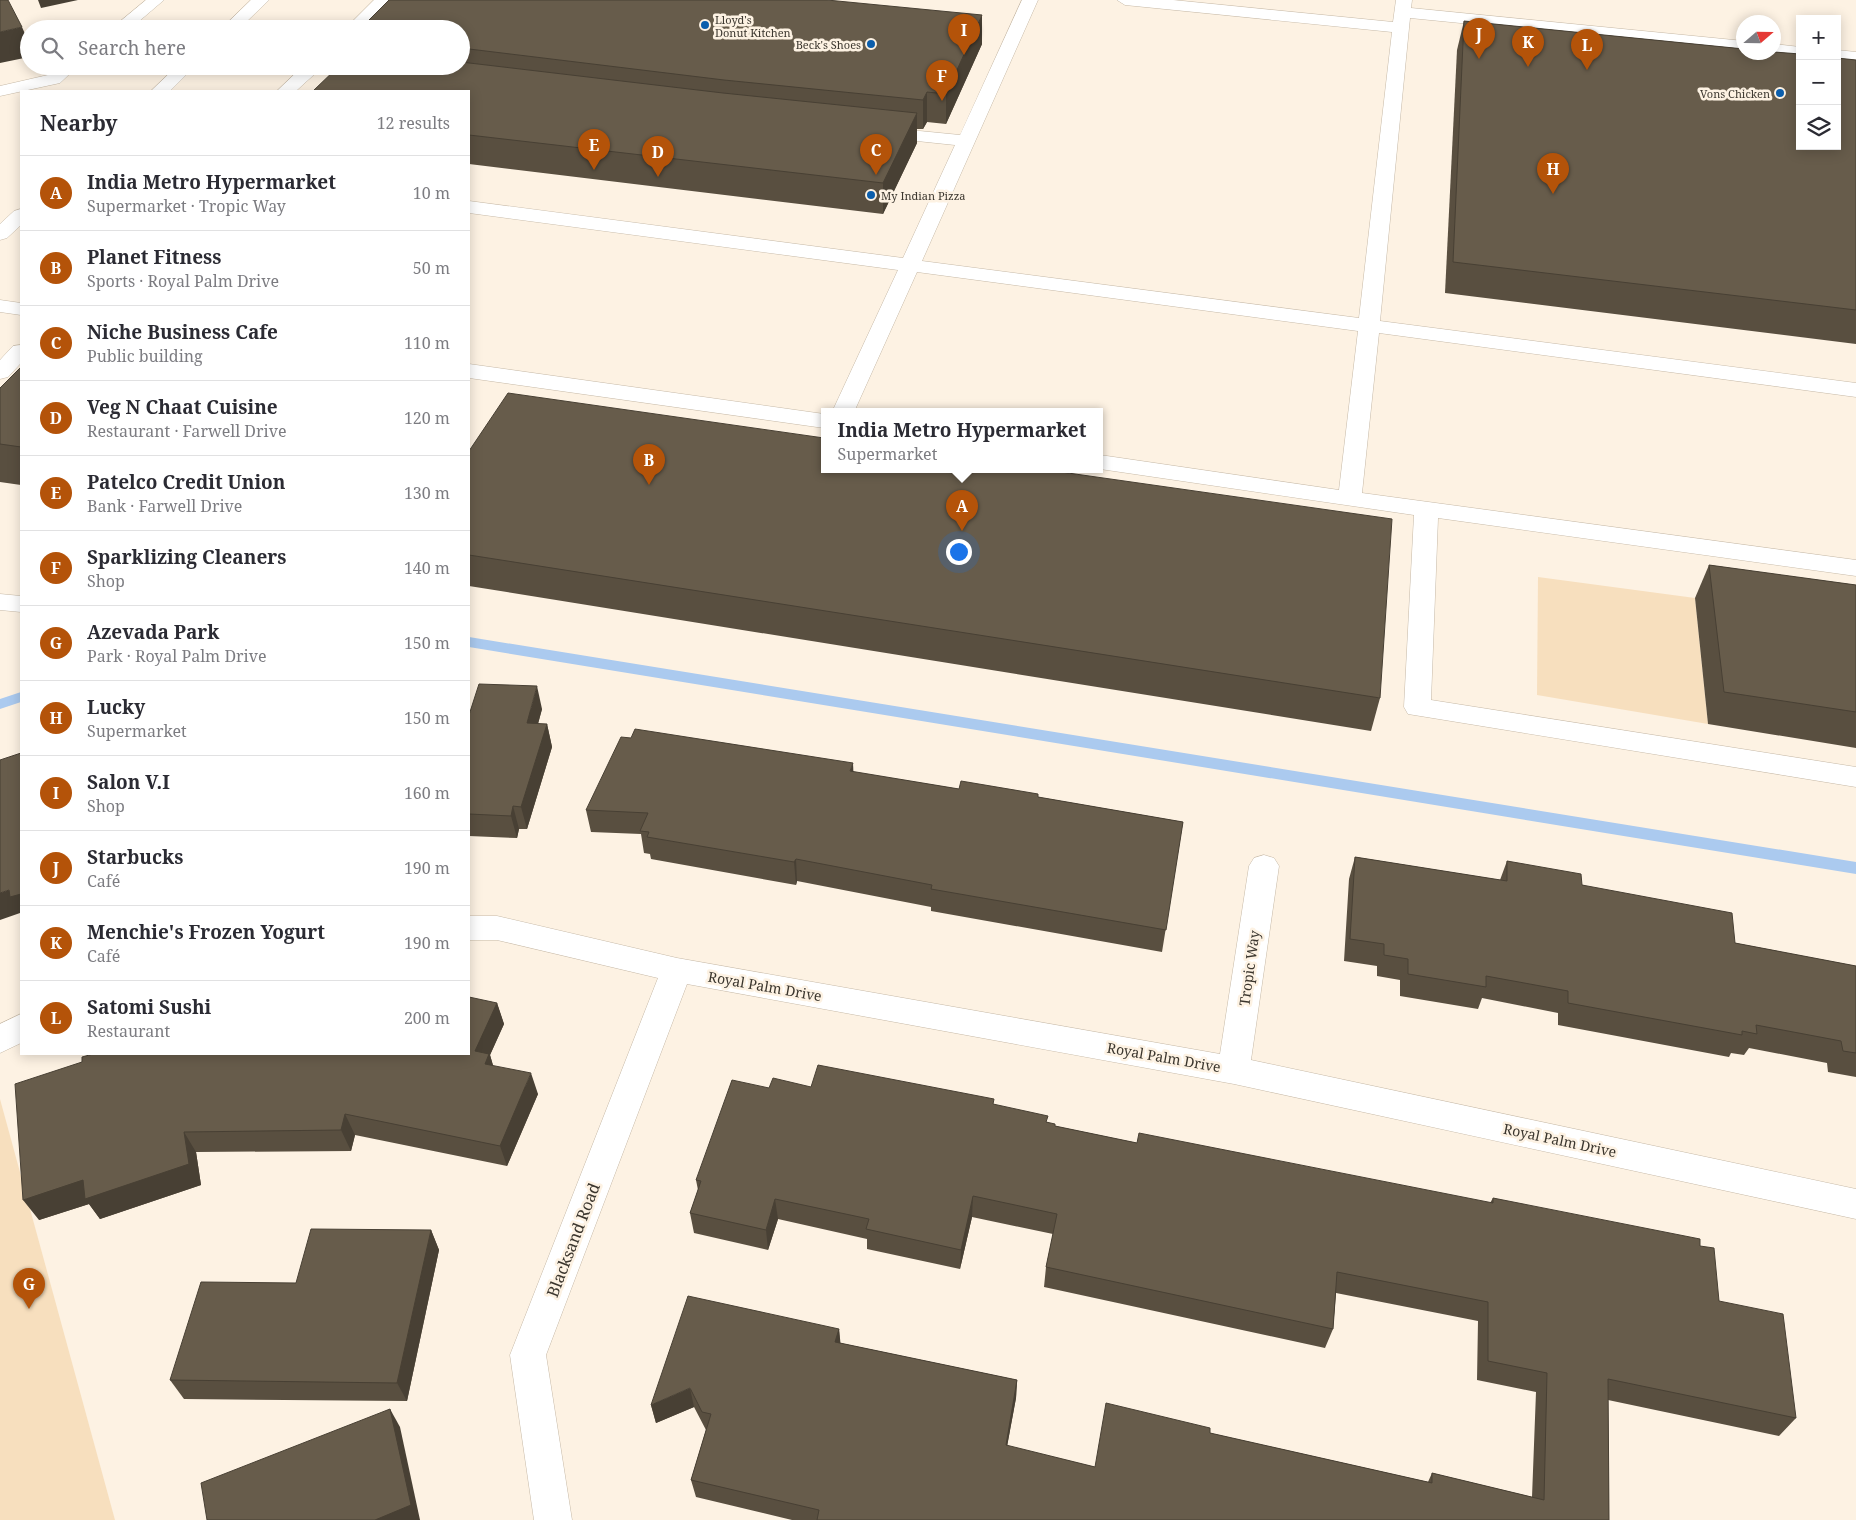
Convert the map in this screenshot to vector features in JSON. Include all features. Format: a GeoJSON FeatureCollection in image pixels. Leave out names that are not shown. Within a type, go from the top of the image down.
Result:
{"type":"FeatureCollection","features":[{"type":"Feature","properties":{"kind":"street"},"geometry":{"type":"LineString","coordinates":[[130,20],[156,0]]}},
{"type":"Feature","properties":{"kind":"street"},"geometry":{"type":"LineString","coordinates":[[239,20],[261,0]]}},
{"type":"Feature","properties":{"kind":"street"},"geometry":{"type":"LineString","coordinates":[[362,20],[383,0]]}},
{"type":"Feature","properties":{"kind":"street"},"geometry":{"type":"LineString","coordinates":[[845,408],[1030,0]]}},
{"type":"Feature","properties":{"kind":"street"},"geometry":{"type":"LineString","coordinates":[[1125,0],[1402,14],[1736,45]]}},
{"type":"Feature","properties":{"kind":"street"},"geometry":{"type":"LineString","coordinates":[[1350,499],[1402,14]]}},
{"type":"Feature","properties":{"kind":"street"},"geometry":{"type":"LineString","coordinates":[[1781,50],[1796,52]]}},
{"type":"Feature","properties":{"kind":"street"},"geometry":{"type":"LineString","coordinates":[[1841,56],[1856,57]]}},
{"type":"Feature","properties":{"kind":"street"},"geometry":{"type":"LineString","coordinates":[[0,91],[54,79],[59,75]]}},
{"type":"Feature","properties":{"kind":"street"},"geometry":{"type":"LineString","coordinates":[[161,90],[178,75]]}},
{"type":"Feature","properties":{"kind":"street"},"geometry":{"type":"LineString","coordinates":[[287,90],[303,75]]}},
{"type":"Feature","properties":{"kind":"street"},"geometry":{"type":"LineString","coordinates":[[386,75],[394,76]]}},
{"type":"Feature","properties":{"kind":"street"},"geometry":{"type":"LineString","coordinates":[[861,130],[966,141]]}},
{"type":"Feature","properties":{"kind":"street"},"geometry":{"type":"LineString","coordinates":[[470,207],[1856,390]]}},
{"type":"Feature","properties":{"kind":"street"},"geometry":{"type":"LineString","coordinates":[[0,234],[20,216]]}},
{"type":"Feature","properties":{"kind":"street"},"geometry":{"type":"LineString","coordinates":[[0,306],[20,309]]}},
{"type":"Feature","properties":{"kind":"street"},"geometry":{"type":"LineString","coordinates":[[0,372],[20,353]]}},
{"type":"Feature","properties":{"kind":"street"},"geometry":{"type":"LineString","coordinates":[[470,372],[821,421]]}},
{"type":"Feature","properties":{"kind":"street"},"geometry":{"type":"LineString","coordinates":[[1103,462],[1350,499],[1856,568]]}},
{"type":"Feature","properties":{"kind":"street"},"geometry":{"type":"LineString","coordinates":[[1426,509],[1417,707],[1856,777]]}},
{"type":"Feature","properties":{"kind":"street"},"geometry":{"type":"LineString","coordinates":[[0,602],[20,604]]}},
{"type":"Feature","properties":{"kind":"street","name":"Tropic Way"},"geometry":{"type":"LineString","coordinates":[[1234,1070],[1264,866]]}},
{"type":"Feature","properties":{"kind":"street","name":"Royal Palm Drive"},"geometry":{"type":"LineString","coordinates":[[470,928],[497,928],[678,970],[1234,1070],[1856,1204]]}},
{"type":"Feature","properties":{"kind":"street","name":"Blacksand Road"},"geometry":{"type":"LineString","coordinates":[[553,1520],[528,1355],[678,970]]}},
{"type":"Feature","properties":{"kind":"street"},"geometry":{"type":"LineString","coordinates":[[0,1040],[20,1028]]}},
{"type":"Feature","properties":{"kind":"shaded area"},"geometry":{"type":"Polygon","coordinates":[[[1538,577],[1695,598],[1708,724],[1537,695],[1538,577]]]}},
{"type":"Feature","properties":{"kind":"shaded area"},"geometry":{"type":"Polygon","coordinates":[[[0,1099],[115,1520],[0,1520],[0,1099]]]}},
{"type":"Feature","properties":{"kind":"building"},"geometry":{"type":"Polygon","coordinates":[[[0,0],[8,0],[20,23],[20,27],[0,32],[0,0]]]}},
{"type":"Feature","properties":{"kind":"building"},"geometry":{"type":"Polygon","coordinates":[[[389,0],[827,0],[982,15],[946,94],[927,92],[923,100],[724,80],[470,49],[470,20],[369,20],[389,0]]]}},
{"type":"Feature","properties":{"kind":"building"},"geometry":{"type":"Polygon","coordinates":[[[1464,21],[1736,48],[1736,60],[1781,60],[1781,53],[1796,54],[1796,150],[1841,150],[1841,58],[1856,60],[1856,310],[1453,262],[1464,21]]]}},
{"type":"Feature","properties":{"kind":"building"},"geometry":{"type":"Polygon","coordinates":[[[470,63],[723,93],[917,113],[883,183],[470,135],[470,90],[314,90],[330,75],[470,75],[470,63]]]}},
{"type":"Feature","properties":{"kind":"building"},"geometry":{"type":"Polygon","coordinates":[[[20,368],[20,447],[0,444],[0,388],[20,368]]]}},
{"type":"Feature","properties":{"kind":"building"},"geometry":{"type":"Polygon","coordinates":[[[508,393],[821,438],[821,473],[1068,473],[1392,519],[1380,698],[470,555],[470,450],[508,393]]]}},
{"type":"Feature","properties":{"kind":"building"},"geometry":{"type":"Polygon","coordinates":[[[1709,565],[1856,585],[1856,712],[1724,692],[1709,565]]]}},
{"type":"Feature","properties":{"kind":"building"},"geometry":{"type":"Polygon","coordinates":[[[479,684],[537,686],[527,723],[547,724],[521,807],[513,806],[511,816],[470,814],[470,712],[479,684]]]}},
{"type":"Feature","properties":{"kind":"building"},"geometry":{"type":"Polygon","coordinates":[[[635,729],[853,763],[850,771],[959,789],[961,781],[1038,794],[1038,797],[1183,822],[1166,930],[931,889],[932,885],[796,859],[794,862],[647,837],[649,832],[640,831],[648,813],[586,810],[621,737],[631,738],[635,729]]]}},
{"type":"Feature","properties":{"kind":"building"},"geometry":{"type":"Polygon","coordinates":[[[20,753],[20,894],[10,897],[9,890],[0,893],[0,760],[20,753]]]}},
{"type":"Feature","properties":{"kind":"building"},"geometry":{"type":"Polygon","coordinates":[[[1355,857],[1507,881],[1507,861],[1581,874],[1582,885],[1732,913],[1735,943],[1856,966],[1856,1053],[1843,1051],[1841,1041],[1756,1025],[1757,1034],[1742,1031],[1742,1035],[1568,1003],[1568,991],[1486,976],[1486,987],[1408,974],[1408,959],[1384,955],[1384,944],[1350,939],[1355,857]]]}},
{"type":"Feature","properties":{"kind":"building"},"geometry":{"type":"Polygon","coordinates":[[[470,997],[497,1003],[475,1051],[489,1054],[485,1064],[531,1073],[500,1146],[345,1114],[341,1130],[184,1132],[189,1164],[85,1199],[83,1180],[23,1200],[15,1084],[82,1062],[82,1057],[89,1055],[470,1055],[470,997]]]}},
{"type":"Feature","properties":{"kind":"building"},"geometry":{"type":"Polygon","coordinates":[[[818,1065],[994,1099],[993,1104],[1048,1116],[1046,1122],[1055,1124],[1055,1126],[1137,1143],[1139,1133],[1493,1203],[1493,1198],[1700,1239],[1700,1246],[1714,1248],[1719,1301],[1783,1314],[1796,1418],[1608,1379],[1609,1520],[817,1520],[819,1510],[691,1480],[711,1414],[702,1412],[690,1388],[651,1405],[688,1296],[839,1329],[835,1342],[1017,1380],[1006,1445],[1095,1467],[1106,1403],[1210,1428],[1210,1433],[1432,1483],[1432,1473],[1544,1500],[1547,1373],[1488,1361],[1488,1302],[1337,1272],[1333,1329],[1046,1267],[1057,1214],[973,1196],[961,1250],[866,1229],[869,1219],[775,1199],[766,1230],[690,1213],[701,1181],[696,1180],[732,1080],[769,1088],[773,1078],[811,1087],[818,1065]]]}},
{"type":"Feature","properties":{"kind":"building"},"geometry":{"type":"Polygon","coordinates":[[[311,1229],[431,1230],[397,1383],[170,1380],[201,1282],[296,1283],[311,1229]]]}},
{"type":"Feature","properties":{"kind":"building"},"geometry":{"type":"Polygon","coordinates":[[[390,1409],[411,1505],[375,1520],[207,1520],[201,1483],[390,1409]]]}},
{"type":"Feature","properties":{"kind":"waterway"},"geometry":{"type":"LineString","coordinates":[[470,642],[1856,868]]}},
{"type":"Feature","properties":{"kind":"waterway"},"geometry":{"type":"LineString","coordinates":[[0,704],[20,697]]}},
{"type":"Feature","properties":{"kind":"place","name":"Lloyd's Donut Kitchen"},"geometry":{"type":"Point","coordinates":[705,25]}},
{"type":"Feature","properties":{"kind":"place","name":"Beck's Shoes"},"geometry":{"type":"Point","coordinates":[871,44]}},
{"type":"Feature","properties":{"kind":"place","name":"Salon V.I"},"geometry":{"type":"Point","coordinates":[964,55]}},
{"type":"Feature","properties":{"kind":"place","name":"Starbucks"},"geometry":{"type":"Point","coordinates":[1479,59]}},
{"type":"Feature","properties":{"kind":"place","name":"Menchie's Frozen Yogurt"},"geometry":{"type":"Point","coordinates":[1528,67]}},
{"type":"Feature","properties":{"kind":"place","name":"Satomi Sushi"},"geometry":{"type":"Point","coordinates":[1587,70]}},
{"type":"Feature","properties":{"kind":"place","name":"Vons Chicken"},"geometry":{"type":"Point","coordinates":[1780,93]}},
{"type":"Feature","properties":{"kind":"place","name":"Sparklizing Cleaners"},"geometry":{"type":"Point","coordinates":[942,101]}},
{"type":"Feature","properties":{"kind":"place","name":"Patelco Credit Union"},"geometry":{"type":"Point","coordinates":[594,170]}},
{"type":"Feature","properties":{"kind":"place","name":"Niche Business Cafe"},"geometry":{"type":"Point","coordinates":[876,175]}},
{"type":"Feature","properties":{"kind":"place","name":"Veg N Chaat Cuisine"},"geometry":{"type":"Point","coordinates":[658,177]}},
{"type":"Feature","properties":{"kind":"place","name":"Lucky"},"geometry":{"type":"Point","coordinates":[1553,194]}},
{"type":"Feature","properties":{"kind":"place","name":"My Indian Pizza"},"geometry":{"type":"Point","coordinates":[871,195]}},
{"type":"Feature","properties":{"kind":"place","name":"Planet Fitness"},"geometry":{"type":"Point","coordinates":[649,485]}},
{"type":"Feature","properties":{"kind":"place","name":"India Metro Hypermarket"},"geometry":{"type":"Point","coordinates":[962,531]}},
{"type":"Feature","properties":{"kind":"place","name":"Azevada Park"},"geometry":{"type":"Point","coordinates":[29,1309]}}]}
